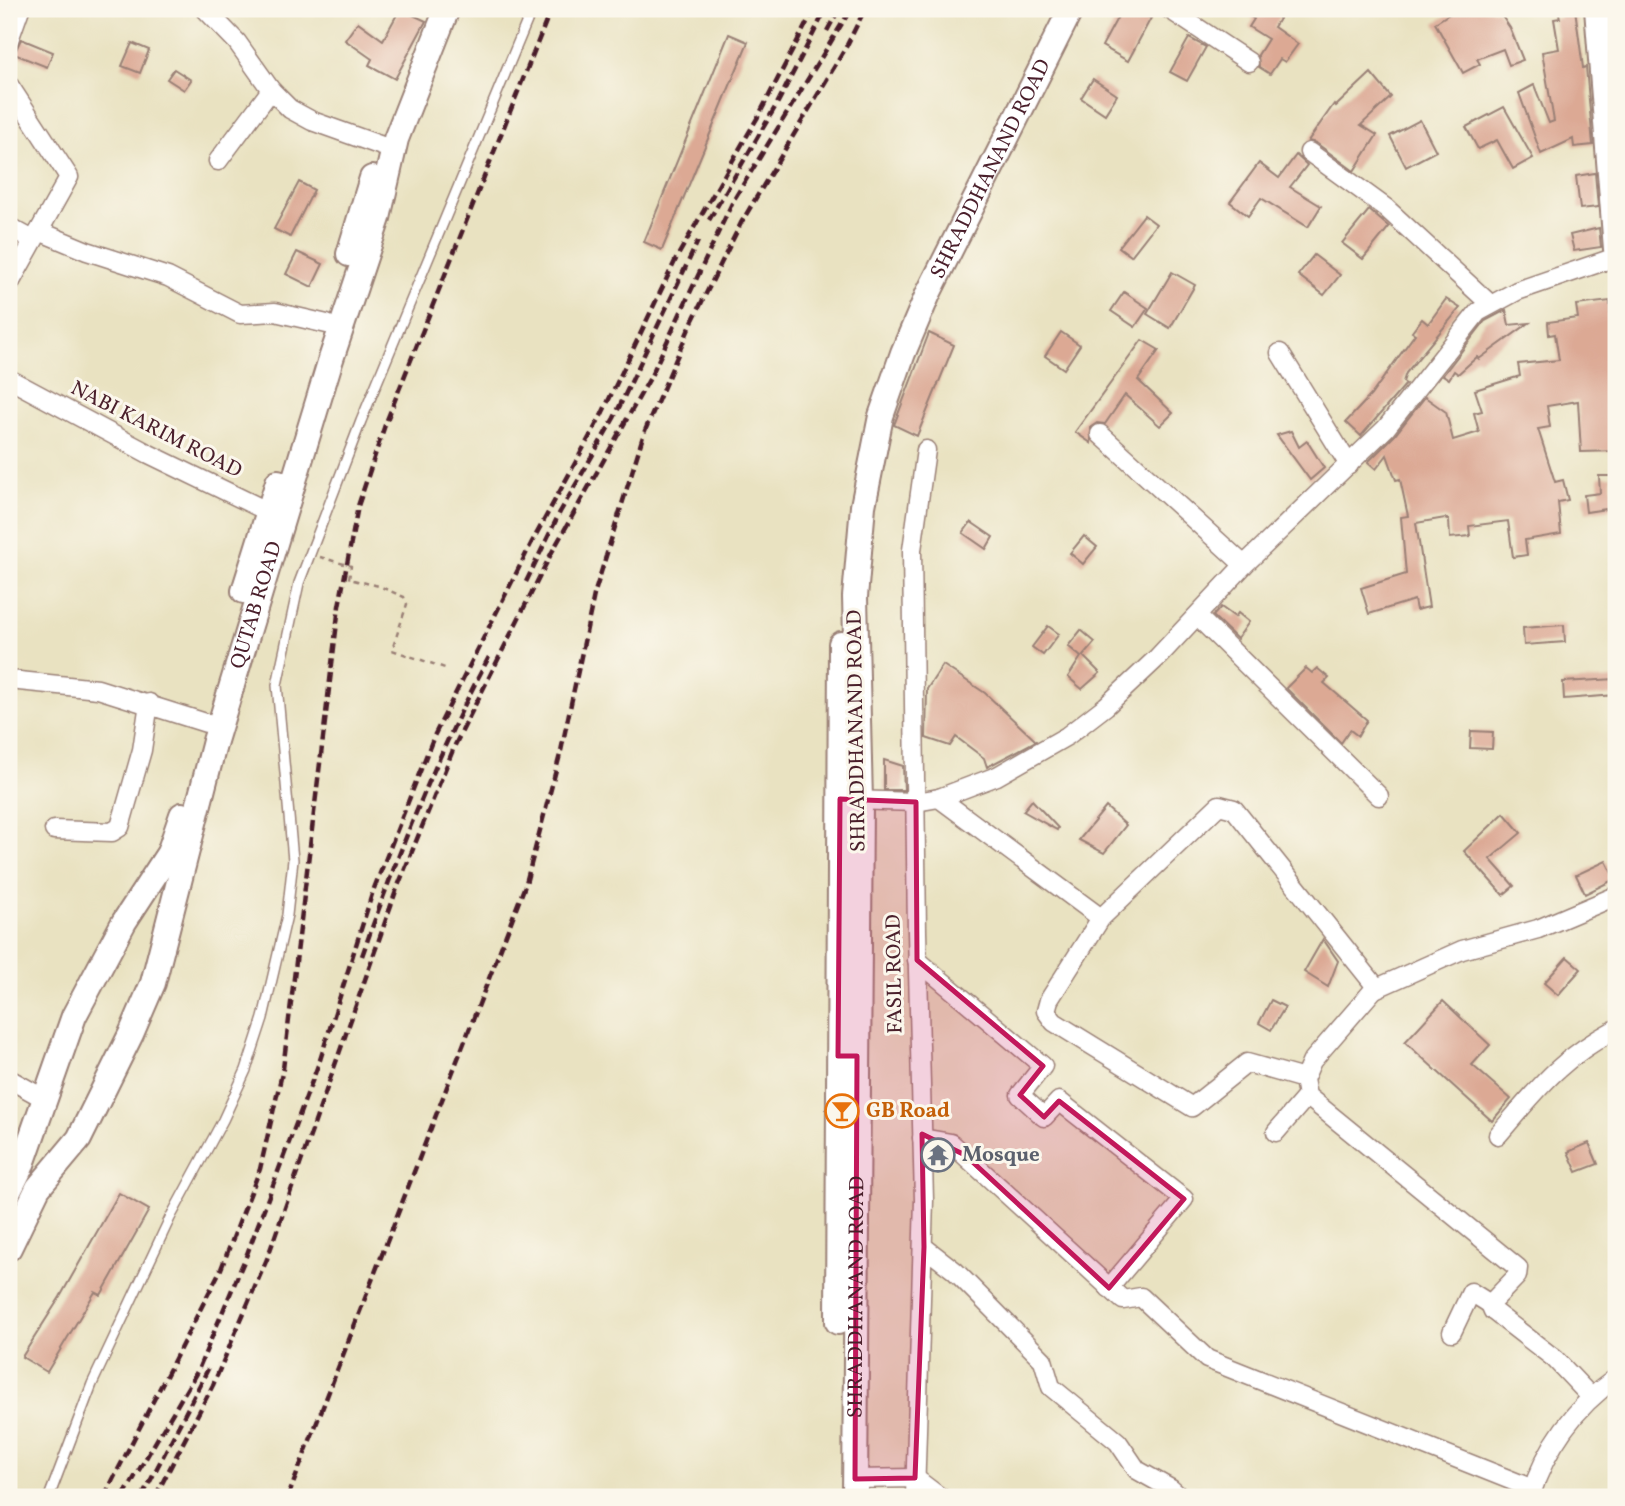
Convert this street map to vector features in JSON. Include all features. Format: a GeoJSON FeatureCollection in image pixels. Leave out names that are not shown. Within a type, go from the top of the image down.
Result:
{"type":"FeatureCollection","features":[{"type":"Feature","properties":{"kind":"street"},"geometry":{"type":"LineString","coordinates":[[9,40],[20,9]]}},
{"type":"Feature","properties":{"kind":"street"},"geometry":{"type":"LineString","coordinates":[[205,9],[237,42],[271,90],[290,109],[312,121],[383,146]]}},
{"type":"Feature","properties":{"kind":"street","name":"QUTAB ROAD"},"geometry":{"type":"LineString","coordinates":[[9,1191],[15,1163],[46,1099],[74,1016],[124,922],[169,853],[184,837],[215,741],[327,324],[383,146],[433,9]]}},
{"type":"Feature","properties":{"kind":"street","name":"QUTAB ROAD"},"geometry":{"type":"LineString","coordinates":[[9,1248],[41,1184],[79,1139],[153,983],[206,723],[378,218],[396,139],[447,9]]}},
{"type":"Feature","properties":{"kind":"street","name":"SHRADDHANAND ROAD"},"geometry":{"type":"LineString","coordinates":[[850,800],[842,551],[864,427],[887,357],[922,275],[1054,9]]}},
{"type":"Feature","properties":{"kind":"street","name":"SHRADDHANAND ROAD"},"geometry":{"type":"LineString","coordinates":[[849,1491],[847,1056],[850,800],[855,597],[863,506],[881,416],[903,353],[928,294],[1071,9]]}},
{"type":"Feature","properties":{"kind":"street"},"geometry":{"type":"LineString","coordinates":[[1168,9],[1249,61]]}},
{"type":"Feature","properties":{"kind":"street"},"geometry":{"type":"LineString","coordinates":[[1597,9],[1612,161],[1616,249]]}},
{"type":"Feature","properties":{"kind":"street"},"geometry":{"type":"LineString","coordinates":[[9,85],[69,177],[9,285]]}},
{"type":"Feature","properties":{"kind":"street"},"geometry":{"type":"LineString","coordinates":[[218,161],[271,90]]}},
{"type":"Feature","properties":{"kind":"street"},"geometry":{"type":"LineString","coordinates":[[1309,152],[1385,208],[1489,303]]}},
{"type":"Feature","properties":{"kind":"street"},"geometry":{"type":"LineString","coordinates":[[9,227],[168,277],[240,314],[275,312],[327,324]]}},
{"type":"Feature","properties":{"kind":"street"},"geometry":{"type":"LineString","coordinates":[[850,800],[916,802],[939,798],[997,776],[1068,736],[1106,706],[1244,565],[1394,419],[1466,324],[1489,303],[1553,276],[1616,257]]}},
{"type":"Feature","properties":{"kind":"street"},"geometry":{"type":"LineString","coordinates":[[1280,353],[1349,465]]}},
{"type":"Feature","properties":{"kind":"street","name":"NABI KARIM ROAD"},"geometry":{"type":"LineString","coordinates":[[9,379],[149,453],[277,515]]}},
{"type":"Feature","properties":{"kind":"street"},"geometry":{"type":"LineString","coordinates":[[1100,434],[1244,565]]}},
{"type":"Feature","properties":{"kind":"street","name":"FASIL ROAD"},"geometry":{"type":"LineString","coordinates":[[915,1497],[924,1247],[912,550],[926,450]]}},
{"type":"Feature","properties":{"kind":"street"},"geometry":{"type":"LineString","coordinates":[[1197,616],[1379,796]]}},
{"type":"Feature","properties":{"kind":"street"},"geometry":{"type":"LineString","coordinates":[[9,680],[98,689],[206,723]]}},
{"type":"Feature","properties":{"kind":"street"},"geometry":{"type":"LineString","coordinates":[[54,830],[113,832],[120,827],[130,782],[142,750],[149,703]]}},
{"type":"Feature","properties":{"kind":"street"},"geometry":{"type":"LineString","coordinates":[[939,798],[1101,918]]}},
{"type":"Feature","properties":{"kind":"street"},"geometry":{"type":"LineString","coordinates":[[1490,1304],[1517,1276],[1518,1268],[1305,1088],[1247,1063],[1192,1107],[1054,1022],[1046,1011],[1049,1000],[1101,918],[1219,805],[1230,806],[1376,987],[1381,988],[1462,950],[1538,929],[1616,896]]}},
{"type":"Feature","properties":{"kind":"street"},"geometry":{"type":"LineString","coordinates":[[917,960],[1044,1066],[1020,1095],[1044,1117],[1059,1101],[1184,1199],[1108,1288]]}},
{"type":"Feature","properties":{"kind":"street"},"geometry":{"type":"LineString","coordinates":[[1276,1132],[1305,1088],[1318,1053],[1376,987]]}},
{"type":"Feature","properties":{"kind":"street"},"geometry":{"type":"LineString","coordinates":[[1498,1135],[1561,1064],[1575,1052],[1616,1029]]}},
{"type":"Feature","properties":{"kind":"street"},"geometry":{"type":"LineString","coordinates":[[9,1079],[46,1099]]}},
{"type":"Feature","properties":{"kind":"street"},"geometry":{"type":"LineString","coordinates":[[922,1138],[951,1143],[1108,1288],[1123,1300],[1141,1297],[1207,1359],[1532,1493],[1549,1450],[1569,1419],[1590,1396],[1616,1378]]}},
{"type":"Feature","properties":{"kind":"street"},"geometry":{"type":"LineString","coordinates":[[15,1163],[41,1184]]}},
{"type":"Feature","properties":{"kind":"street"},"geometry":{"type":"LineString","coordinates":[[924,1247],[955,1271],[1043,1360],[1051,1387],[1118,1442],[1137,1470],[1180,1497]]}},
{"type":"Feature","properties":{"kind":"street"},"geometry":{"type":"LineString","coordinates":[[1452,1332],[1471,1293],[1490,1304],[1493,1311],[1555,1359],[1590,1396]]}},
{"type":"Feature","properties":{"kind":"street"},"geometry":{"type":"LineString","coordinates":[[849,1491],[915,1478],[940,1497]]}},
{"type":"Feature","properties":{"kind":"lane"},"geometry":{"type":"LineString","coordinates":[[49,1497],[92,1384],[170,1218],[234,1095],[263,1018],[287,915],[293,860],[277,685],[299,583],[371,396],[532,9]]}},
{"type":"Feature","properties":{"kind":"path"},"geometry":{"type":"LineString","coordinates":[[310,554],[351,566],[349,579],[379,586],[404,597],[407,604],[393,650],[448,669]]}},
{"type":"Feature","properties":{"kind":"highlighted area"},"geometry":{"type":"Polygon","coordinates":[[[840,799],[916,802],[917,960],[1043,1066],[1020,1095],[1044,1117],[1059,1101],[1184,1199],[1109,1288],[965,1155],[922,1134],[924,1247],[915,1478],[855,1479],[857,1056],[838,1056],[840,799]]]}},
{"type":"Feature","properties":{"kind":"building"},"geometry":{"type":"Polygon","coordinates":[[[400,9],[426,21],[395,79],[369,65],[372,59],[345,40],[358,22],[383,40],[400,9]]]}},
{"type":"Feature","properties":{"kind":"building"},"geometry":{"type":"Polygon","coordinates":[[[1122,9],[1133,9],[1151,18],[1128,61],[1102,46],[1122,9]]]}},
{"type":"Feature","properties":{"kind":"building"},"geometry":{"type":"Polygon","coordinates":[[[1239,9],[1285,9],[1274,27],[1298,44],[1285,62],[1280,59],[1270,74],[1259,67],[1258,55],[1268,39],[1249,27],[1254,19],[1239,9]]]}},
{"type":"Feature","properties":{"kind":"building"},"geometry":{"type":"Polygon","coordinates":[[[1457,9],[1497,9],[1510,28],[1523,60],[1509,65],[1503,49],[1477,59],[1480,64],[1463,73],[1435,23],[1457,9]]]}},
{"type":"Feature","properties":{"kind":"building"},"geometry":{"type":"Polygon","coordinates":[[[1558,9],[1575,9],[1583,68],[1586,67],[1593,145],[1574,147],[1573,139],[1541,154],[1519,93],[1534,85],[1549,123],[1554,121],[1542,52],[1559,49],[1554,19],[1560,18],[1558,9]]]}},
{"type":"Feature","properties":{"kind":"building"},"geometry":{"type":"Polygon","coordinates":[[[729,34],[748,42],[662,250],[644,242],[729,34]]]}},
{"type":"Feature","properties":{"kind":"building"},"geometry":{"type":"Polygon","coordinates":[[[1189,38],[1206,47],[1187,81],[1170,72],[1189,38]]]}},
{"type":"Feature","properties":{"kind":"building"},"geometry":{"type":"Polygon","coordinates":[[[21,39],[53,52],[47,67],[14,54],[21,39]]]}},
{"type":"Feature","properties":{"kind":"building"},"geometry":{"type":"Polygon","coordinates":[[[132,43],[149,50],[140,73],[122,66],[132,43]]]}},
{"type":"Feature","properties":{"kind":"building"},"geometry":{"type":"Polygon","coordinates":[[[174,69],[191,80],[184,90],[167,79],[174,69]]]}},
{"type":"Feature","properties":{"kind":"building"},"geometry":{"type":"Polygon","coordinates":[[[1371,73],[1391,97],[1361,125],[1377,135],[1354,171],[1316,143],[1308,141],[1334,104],[1336,106],[1371,73]]]}},
{"type":"Feature","properties":{"kind":"building"},"geometry":{"type":"Polygon","coordinates":[[[1093,79],[1117,95],[1105,114],[1081,98],[1093,79]]]}},
{"type":"Feature","properties":{"kind":"building"},"geometry":{"type":"Polygon","coordinates":[[[1504,107],[1533,158],[1513,169],[1497,140],[1478,149],[1466,127],[1504,107]]]}},
{"type":"Feature","properties":{"kind":"building"},"geometry":{"type":"Polygon","coordinates":[[[1420,120],[1436,151],[1406,167],[1390,136],[1420,120]]]}},
{"type":"Feature","properties":{"kind":"building"},"geometry":{"type":"Polygon","coordinates":[[[1296,155],[1307,165],[1290,187],[1321,206],[1308,227],[1261,198],[1248,216],[1230,202],[1259,163],[1279,178],[1296,155]]]}},
{"type":"Feature","properties":{"kind":"building"},"geometry":{"type":"Polygon","coordinates":[[[1595,173],[1598,207],[1580,209],[1576,176],[1595,173]]]}},
{"type":"Feature","properties":{"kind":"building"},"geometry":{"type":"Polygon","coordinates":[[[299,182],[314,190],[290,237],[274,229],[299,182]]]}},
{"type":"Feature","properties":{"kind":"building"},"geometry":{"type":"Polygon","coordinates":[[[1369,210],[1389,227],[1363,259],[1342,243],[1369,210]]]}},
{"type":"Feature","properties":{"kind":"building"},"geometry":{"type":"Polygon","coordinates":[[[1144,215],[1156,224],[1131,256],[1119,247],[1144,215]]]}},
{"type":"Feature","properties":{"kind":"building"},"geometry":{"type":"Polygon","coordinates":[[[1599,228],[1601,247],[1574,251],[1570,235],[1599,228]]]}},
{"type":"Feature","properties":{"kind":"building"},"geometry":{"type":"Polygon","coordinates":[[[297,252],[323,264],[312,287],[286,274],[297,252]]]}},
{"type":"Feature","properties":{"kind":"building"},"geometry":{"type":"Polygon","coordinates":[[[1314,255],[1340,275],[1324,295],[1298,275],[1314,255]]]}},
{"type":"Feature","properties":{"kind":"building"},"geometry":{"type":"Polygon","coordinates":[[[1172,272],[1195,285],[1170,328],[1147,314],[1172,272]]]}},
{"type":"Feature","properties":{"kind":"building"},"geometry":{"type":"Polygon","coordinates":[[[1124,292],[1148,308],[1135,327],[1111,311],[1124,292]]]}},
{"type":"Feature","properties":{"kind":"building"},"geometry":{"type":"Polygon","coordinates":[[[1446,299],[1460,308],[1406,373],[1403,382],[1406,384],[1361,436],[1346,422],[1371,395],[1415,334],[1412,332],[1422,319],[1428,324],[1446,299]]]}},
{"type":"Feature","properties":{"kind":"building"},"geometry":{"type":"Polygon","coordinates":[[[1610,301],[1616,451],[1581,452],[1578,401],[1547,406],[1550,427],[1538,429],[1555,482],[1563,480],[1568,500],[1558,502],[1561,534],[1525,540],[1527,555],[1513,557],[1508,521],[1469,526],[1470,536],[1450,538],[1449,520],[1445,518],[1416,523],[1429,607],[1416,610],[1414,600],[1369,614],[1361,588],[1406,574],[1401,517],[1408,516],[1400,479],[1396,480],[1387,455],[1376,469],[1368,462],[1395,435],[1425,397],[1446,412],[1453,440],[1479,432],[1474,413],[1482,411],[1475,390],[1520,376],[1518,364],[1559,360],[1555,334],[1549,335],[1548,322],[1578,318],[1576,305],[1610,301]]]}},
{"type":"Feature","properties":{"kind":"building"},"geometry":{"type":"Polygon","coordinates":[[[1506,310],[1509,325],[1529,323],[1479,359],[1477,357],[1458,374],[1454,371],[1449,379],[1443,375],[1485,321],[1506,310]]]}},
{"type":"Feature","properties":{"kind":"building"},"geometry":{"type":"Polygon","coordinates":[[[1061,332],[1080,345],[1064,369],[1045,356],[1061,332]]]}},
{"type":"Feature","properties":{"kind":"building"},"geometry":{"type":"Polygon","coordinates":[[[929,333],[954,345],[917,436],[894,425],[929,333]]]}},
{"type":"Feature","properties":{"kind":"building"},"geometry":{"type":"Polygon","coordinates":[[[1142,340],[1159,350],[1138,380],[1173,413],[1160,426],[1125,395],[1105,424],[1097,423],[1091,427],[1091,443],[1075,432],[1142,340]]]}},
{"type":"Feature","properties":{"kind":"building"},"geometry":{"type":"Polygon","coordinates":[[[1291,431],[1299,447],[1307,441],[1324,468],[1310,480],[1277,435],[1291,431]]]}},
{"type":"Feature","properties":{"kind":"building"},"geometry":{"type":"Polygon","coordinates":[[[1599,476],[1611,476],[1613,508],[1586,512],[1584,495],[1600,493],[1599,476]]]}},
{"type":"Feature","properties":{"kind":"building"},"geometry":{"type":"Polygon","coordinates":[[[971,522],[993,537],[986,549],[963,533],[971,522]]]}},
{"type":"Feature","properties":{"kind":"building"},"geometry":{"type":"Polygon","coordinates":[[[1084,536],[1097,547],[1083,564],[1070,553],[1084,536]]]}},
{"type":"Feature","properties":{"kind":"building"},"geometry":{"type":"Polygon","coordinates":[[[1221,607],[1235,617],[1238,613],[1249,622],[1237,639],[1213,616],[1221,607]]]}},
{"type":"Feature","properties":{"kind":"building"},"geometry":{"type":"Polygon","coordinates":[[[1564,625],[1565,642],[1524,645],[1523,628],[1564,625]]]}},
{"type":"Feature","properties":{"kind":"building"},"geometry":{"type":"Polygon","coordinates":[[[1048,626],[1059,634],[1043,655],[1032,647],[1048,626]]]}},
{"type":"Feature","properties":{"kind":"building"},"geometry":{"type":"Polygon","coordinates":[[[1081,630],[1095,642],[1083,656],[1100,673],[1082,689],[1068,677],[1081,657],[1068,646],[1081,630]]]}},
{"type":"Feature","properties":{"kind":"building"},"geometry":{"type":"Polygon","coordinates":[[[943,665],[985,693],[1036,741],[987,767],[984,758],[956,737],[950,746],[926,738],[927,689],[943,665]]]}},
{"type":"Feature","properties":{"kind":"building"},"geometry":{"type":"Polygon","coordinates":[[[1306,668],[1312,673],[1317,668],[1329,678],[1324,683],[1367,720],[1358,736],[1350,730],[1341,743],[1286,688],[1306,668]]]}},
{"type":"Feature","properties":{"kind":"building"},"geometry":{"type":"Polygon","coordinates":[[[1616,679],[1616,695],[1564,699],[1563,682],[1616,679]]]}},
{"type":"Feature","properties":{"kind":"building"},"geometry":{"type":"Polygon","coordinates":[[[1471,731],[1493,732],[1492,749],[1470,748],[1471,731]]]}},
{"type":"Feature","properties":{"kind":"building"},"geometry":{"type":"Polygon","coordinates":[[[884,760],[903,766],[904,790],[884,790],[884,760]]]}},
{"type":"Feature","properties":{"kind":"building"},"geometry":{"type":"Polygon","coordinates":[[[1032,800],[1058,828],[1057,830],[1023,811],[1032,800]]]}},
{"type":"Feature","properties":{"kind":"building"},"geometry":{"type":"Polygon","coordinates":[[[1106,807],[1126,825],[1104,853],[1079,840],[1106,807]]]}},
{"type":"Feature","properties":{"kind":"building"},"geometry":{"type":"Polygon","coordinates":[[[1504,813],[1521,833],[1490,859],[1514,886],[1503,895],[1464,851],[1504,813]]]}},
{"type":"Feature","properties":{"kind":"building"},"geometry":{"type":"Polygon","coordinates":[[[1606,861],[1615,879],[1585,894],[1576,875],[1606,861]]]}},
{"type":"Feature","properties":{"kind":"building"},"geometry":{"type":"Polygon","coordinates":[[[1323,939],[1338,961],[1328,987],[1304,972],[1323,939]]]}},
{"type":"Feature","properties":{"kind":"building"},"geometry":{"type":"Polygon","coordinates":[[[1567,957],[1581,969],[1558,995],[1544,983],[1567,957]]]}},
{"type":"Feature","properties":{"kind":"building"},"geometry":{"type":"Polygon","coordinates":[[[1271,1000],[1285,1007],[1271,1030],[1259,1023],[1271,1000]]]}},
{"type":"Feature","properties":{"kind":"building"},"geometry":{"type":"Polygon","coordinates":[[[1443,1001],[1490,1045],[1472,1065],[1511,1099],[1492,1121],[1405,1042],[1443,1001]]]}},
{"type":"Feature","properties":{"kind":"building"},"geometry":{"type":"Polygon","coordinates":[[[1589,1143],[1598,1164],[1577,1172],[1568,1152],[1589,1143]]]}},
{"type":"Feature","properties":{"kind":"building"},"geometry":{"type":"Polygon","coordinates":[[[119,1193],[149,1210],[101,1295],[95,1292],[47,1372],[22,1357],[60,1297],[119,1193]]]}},
{"type":"Feature","properties":{"kind":"railway"},"geometry":{"type":"LineString","coordinates":[[104,1497],[221,1269],[260,1169],[283,1069],[339,606],[358,506],[385,425],[551,9]]}},
{"type":"Feature","properties":{"kind":"railway"},"geometry":{"type":"LineString","coordinates":[[123,1497],[198,1370],[247,1254],[320,1060],[373,891],[434,736],[532,542],[602,414],[677,257],[759,115],[814,9]]}},
{"type":"Feature","properties":{"kind":"railway"},"geometry":{"type":"LineString","coordinates":[[709,220],[777,104],[826,9]]}},
{"type":"Feature","properties":{"kind":"railway"},"geometry":{"type":"LineString","coordinates":[[827,31],[839,9]]}},
{"type":"Feature","properties":{"kind":"railway"},"geometry":{"type":"LineString","coordinates":[[155,1497],[213,1385],[267,1259],[396,891],[455,745],[552,552],[650,378],[733,201],[851,9]]}},
{"type":"Feature","properties":{"kind":"railway"},"geometry":{"type":"LineString","coordinates":[[288,1497],[526,883],[561,751],[594,595],[644,433],[691,324],[741,223],[845,49],[865,9]]}},
{"type":"Feature","properties":{"kind":"railway"},"geometry":{"type":"LineString","coordinates":[[526,582],[560,512],[614,418],[698,241]]}},
{"type":"Feature","properties":{"kind":"railway"},"geometry":{"type":"LineString","coordinates":[[362,956],[420,804],[452,730],[489,657]]}},
{"type":"Feature","properties":{"kind":"railway"},"geometry":{"type":"LineString","coordinates":[[142,1497],[208,1369]]}},
{"type":"Feature","properties":{"kind":"place","name":"GB Road"},"geometry":{"type":"Point","coordinates":[842,1111]}},
{"type":"Feature","properties":{"kind":"place","name":"Mosque"},"geometry":{"type":"Point","coordinates":[938,1155]}}]}
